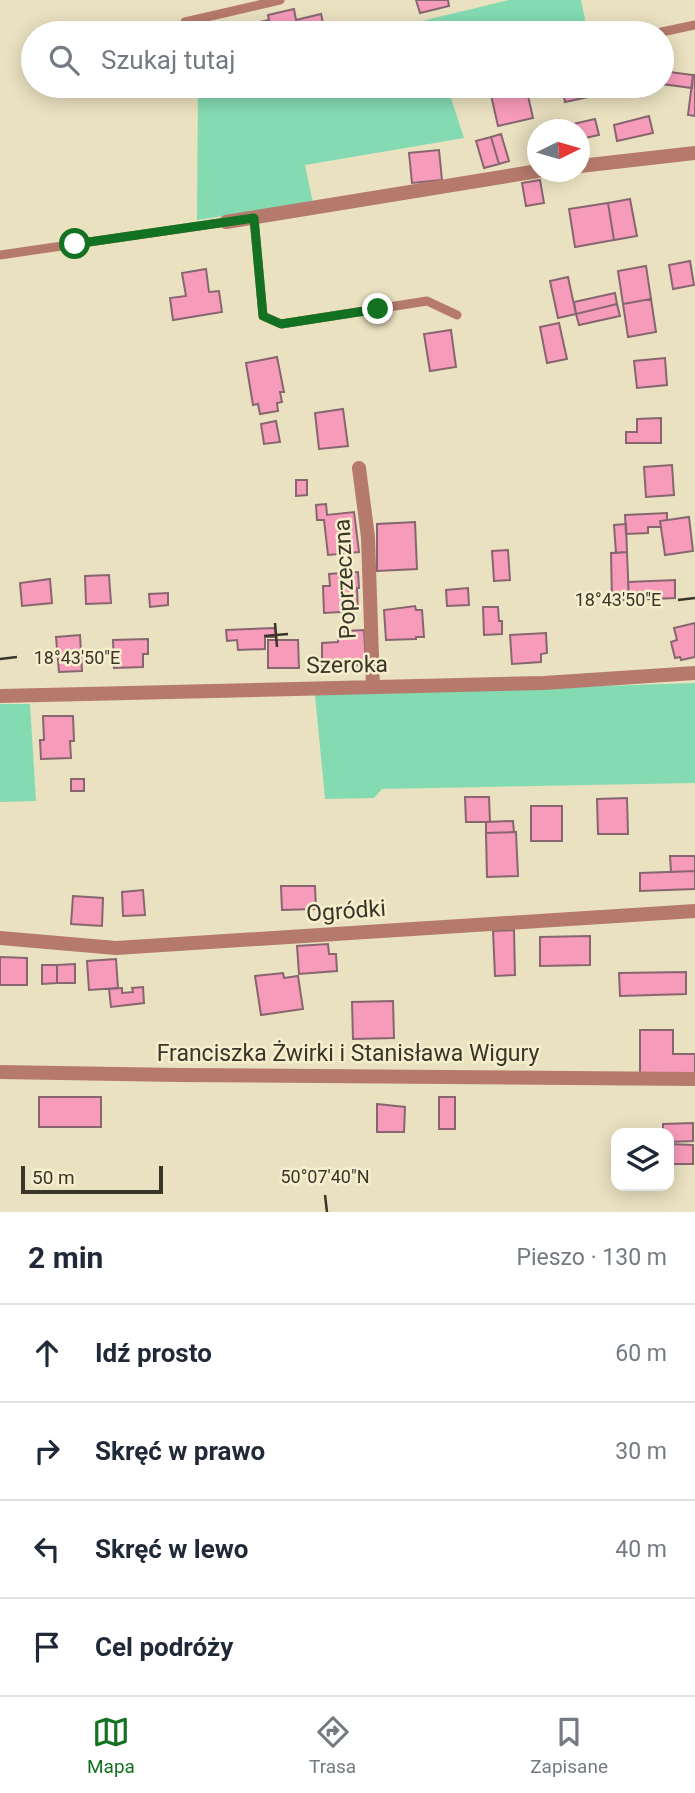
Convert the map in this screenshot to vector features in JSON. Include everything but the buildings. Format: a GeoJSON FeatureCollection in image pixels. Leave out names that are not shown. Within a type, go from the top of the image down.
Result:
{"type":"FeatureCollection","features":[{"type":"Feature","properties":{"kind":"street"},"geometry":{"type":"LineString","coordinates":[[590,165],[695,153]]}},
{"type":"Feature","properties":{"kind":"street"},"geometry":{"type":"LineString","coordinates":[[226,222],[527,174]]}},
{"type":"Feature","properties":{"kind":"street","name":"Poprzeczna"},"geometry":{"type":"LineString","coordinates":[[359,468],[368,537],[373,687]]}},
{"type":"Feature","properties":{"kind":"street","name":"Szeroka"},"geometry":{"type":"LineString","coordinates":[[0,696],[544,683],[695,673]]}},
{"type":"Feature","properties":{"kind":"street","name":"Ogródki"},"geometry":{"type":"LineString","coordinates":[[0,938],[116,948],[695,911]]}},
{"type":"Feature","properties":{"kind":"street","name":"Franciszka Żwirki i Stanisława Wigury"},"geometry":{"type":"LineString","coordinates":[[0,1072],[695,1079]]}},
{"type":"Feature","properties":{"kind":"lane"},"geometry":{"type":"LineString","coordinates":[[189,21],[280,0]]}},
{"type":"Feature","properties":{"kind":"lane"},"geometry":{"type":"LineString","coordinates":[[674,29],[695,25]]}},
{"type":"Feature","properties":{"kind":"lane"},"geometry":{"type":"LineString","coordinates":[[254,218],[263,316],[281,324],[427,301],[457,315]]}},
{"type":"Feature","properties":{"kind":"lane"},"geometry":{"type":"LineString","coordinates":[[0,255],[226,222]]}},
{"type":"Feature","properties":{"kind":"green space"},"geometry":{"type":"Polygon","coordinates":[[[509,0],[581,0],[585,21],[422,21],[509,0]]]}},
{"type":"Feature","properties":{"kind":"green space"},"geometry":{"type":"Polygon","coordinates":[[[198,98],[451,98],[464,138],[305,165],[313,203],[197,220],[198,98]]]}},
{"type":"Feature","properties":{"kind":"green space"},"geometry":{"type":"Polygon","coordinates":[[[695,683],[695,783],[382,789],[374,798],[325,799],[315,695],[695,683]]]}},
{"type":"Feature","properties":{"kind":"green space"},"geometry":{"type":"Polygon","coordinates":[[[0,704],[30,704],[36,801],[0,802],[0,704]]]}},
{"type":"Feature","properties":{"kind":"route"},"geometry":{"type":"LineString","coordinates":[[75,244],[254,218],[263,316],[281,324],[378,309]]}}]}
